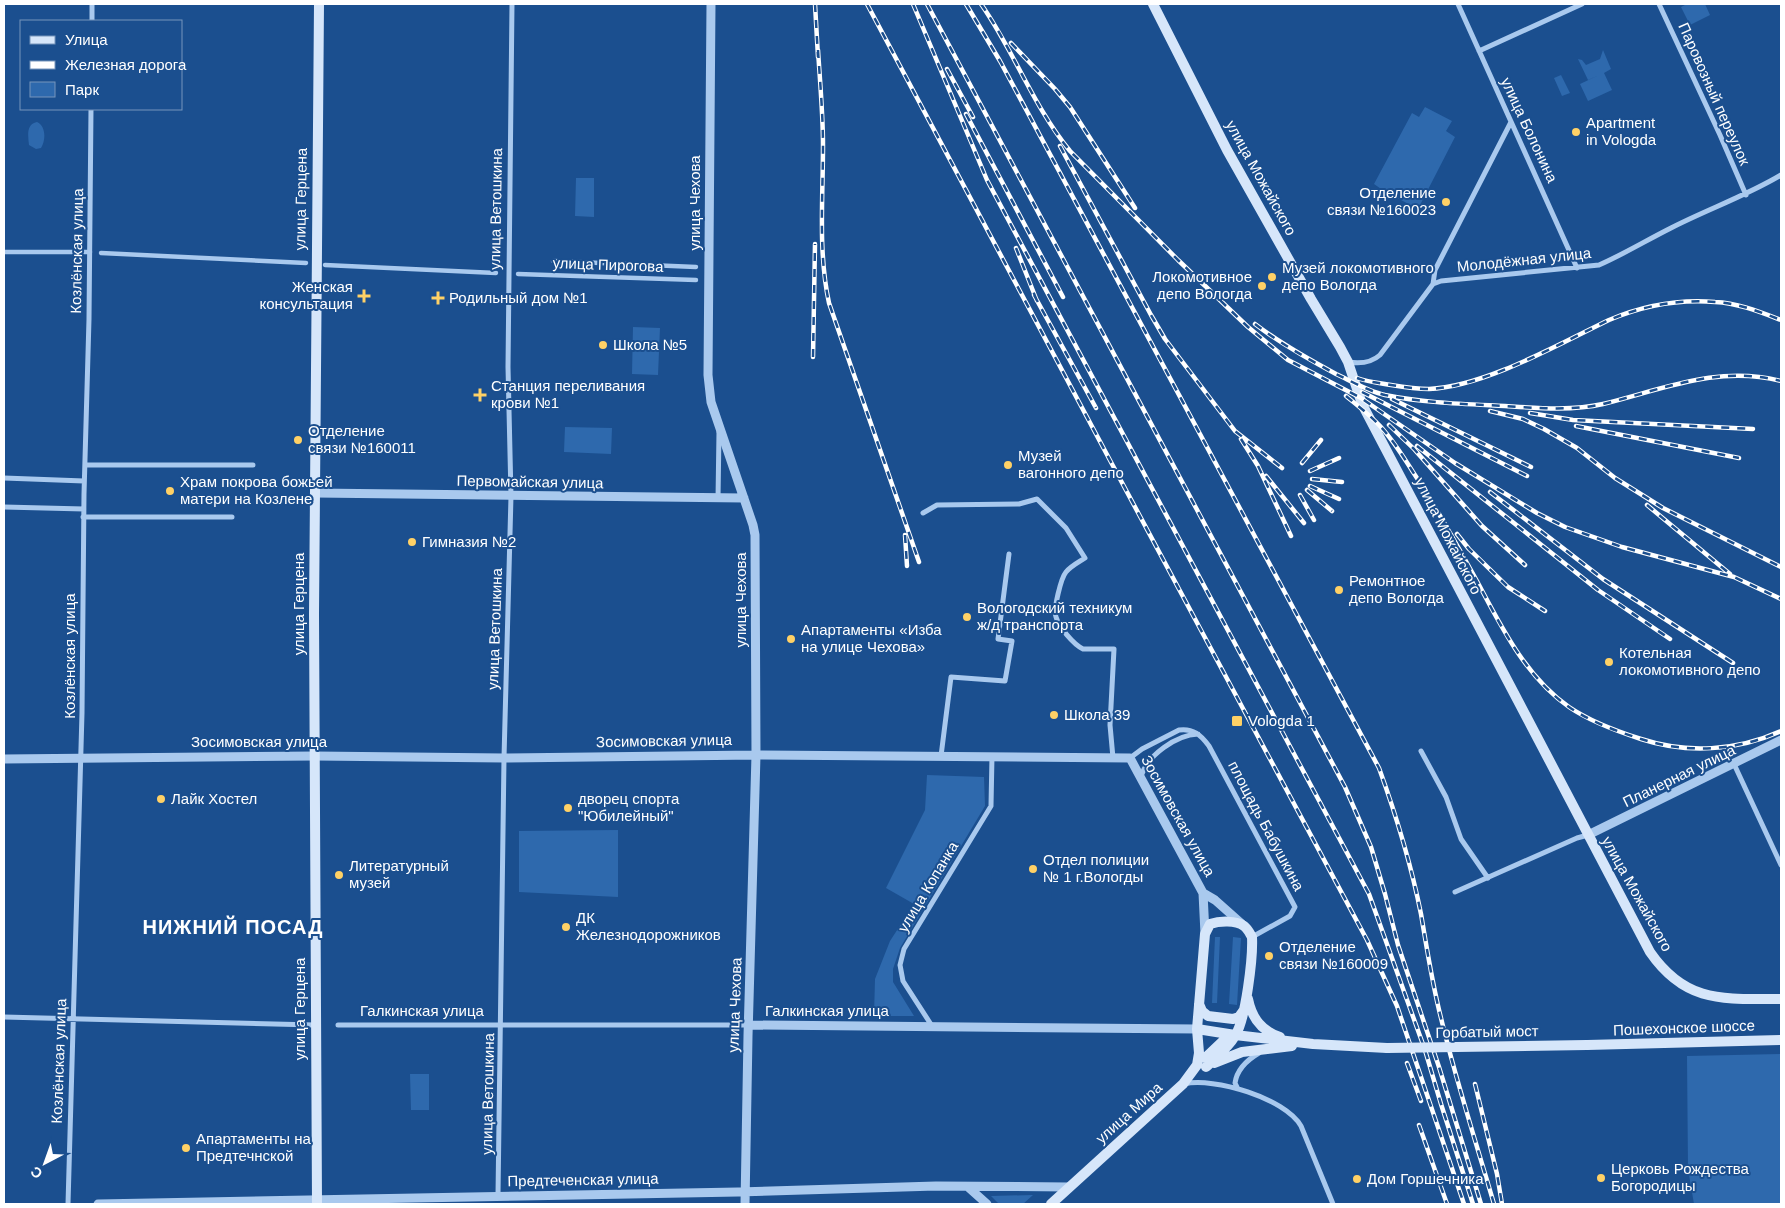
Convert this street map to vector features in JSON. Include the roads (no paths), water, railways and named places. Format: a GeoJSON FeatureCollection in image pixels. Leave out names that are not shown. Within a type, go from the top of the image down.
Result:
{"type":"FeatureCollection","features":[{"type":"Feature","properties":{"kind":"main road","name":"улица Герцена"},"geometry":{"type":"LineString","coordinates":[[317,1202],[314,494],[319,4]]}},
{"type":"Feature","properties":{"kind":"main road","name":"улица Можайского"},"geometry":{"type":"LineString","coordinates":[[1152,4],[1227,150],[1348,362],[1362,404],[1650,952],[1670,976],[1690,989],[1715,997],[1781,999]]}},
{"type":"Feature","properties":{"kind":"main road"},"geometry":{"type":"LineString","coordinates":[[1205,934],[1210,924],[1216,922],[1236,923],[1244,926],[1252,940],[1244,1010],[1240,1025],[1236,1035],[1206,1067]]}},
{"type":"Feature","properties":{"kind":"main road","name":"Зосимовская улица"},"geometry":{"type":"LineString","coordinates":[[1197,1028],[1205,934]]}},
{"type":"Feature","properties":{"kind":"main road"},"geometry":{"type":"LineString","coordinates":[[1246,993],[1250,1010],[1260,1026],[1278,1037],[1313,1044]]}},
{"type":"Feature","properties":{"kind":"main road"},"geometry":{"type":"LineString","coordinates":[[1199,1004],[1202,1011],[1208,1016],[1233,1019],[1238,1017],[1244,1010]]}},
{"type":"Feature","properties":{"kind":"main road"},"geometry":{"type":"LineString","coordinates":[[1197,1028],[1236,1035],[1313,1044]]}},
{"type":"Feature","properties":{"kind":"main road","name":"улица Мира"},"geometry":{"type":"LineString","coordinates":[[1051,1204],[1183,1084],[1192,1073],[1199,1053],[1197,1028]]}},
{"type":"Feature","properties":{"kind":"main road"},"geometry":{"type":"LineString","coordinates":[[1192,1073],[1225,1039],[1236,1035]]}},
{"type":"Feature","properties":{"kind":"main road","name":"Пошехонское шоссе"},"geometry":{"type":"LineString","coordinates":[[1587,1046],[1781,1040]]}},
{"type":"Feature","properties":{"kind":"main road"},"geometry":{"type":"LineString","coordinates":[[1183,1084],[1206,1067],[1223,1058],[1242,1052],[1313,1044]]}},
{"type":"Feature","properties":{"kind":"main road","name":"Горбатый мост"},"geometry":{"type":"LineString","coordinates":[[1313,1044],[1387,1048],[1587,1046]]}},
{"type":"Feature","properties":{"kind":"street"},"geometry":{"type":"LineString","coordinates":[[92,4],[92,20]]}},
{"type":"Feature","properties":{"kind":"street","name":"улица Ветошкина"},"geometry":{"type":"LineString","coordinates":[[498,1195],[504,758],[511,496],[508,367],[512,4]]}},
{"type":"Feature","properties":{"kind":"street","name":"улица Чехова"},"geometry":{"type":"LineString","coordinates":[[711,4],[708,375],[711,402],[755,535],[756,755],[745,1204]]}},
{"type":"Feature","properties":{"kind":"street","name":"улица Болонина"},"geometry":{"type":"LineString","coordinates":[[1458,4],[1577,268]]}},
{"type":"Feature","properties":{"kind":"street"},"geometry":{"type":"LineString","coordinates":[[1479,52],[1582,4]]}},
{"type":"Feature","properties":{"kind":"street","name":"Паровозный переулок"},"geometry":{"type":"LineString","coordinates":[[1659,4],[1746,194]]}},
{"type":"Feature","properties":{"kind":"street","name":"Козлёнская улица"},"geometry":{"type":"LineString","coordinates":[[68,1204],[81,759],[91,110]]}},
{"type":"Feature","properties":{"kind":"street"},"geometry":{"type":"LineString","coordinates":[[1348,362],[1361,364],[1380,355],[1433,284],[1435,270],[1511,122]]}},
{"type":"Feature","properties":{"kind":"street","name":"Молодёжная улица"},"geometry":{"type":"LineString","coordinates":[[1433,284],[1441,281],[1577,268],[1599,264],[1616,258],[1672,228],[1746,194],[1781,175]]}},
{"type":"Feature","properties":{"kind":"street"},"geometry":{"type":"LineString","coordinates":[[4,252],[90,252]]}},
{"type":"Feature","properties":{"kind":"street"},"geometry":{"type":"LineString","coordinates":[[101,253],[306,262]]}},
{"type":"Feature","properties":{"kind":"street","name":"улица Пирогова"},"geometry":{"type":"LineString","coordinates":[[553,262],[696,267]]}},
{"type":"Feature","properties":{"kind":"street"},"geometry":{"type":"LineString","coordinates":[[325,265],[496,273]]}},
{"type":"Feature","properties":{"kind":"street","name":"улица Пирогова"},"geometry":{"type":"LineString","coordinates":[[518,274],[696,280]]}},
{"type":"Feature","properties":{"kind":"street"},"geometry":{"type":"LineString","coordinates":[[718,498],[719,427]]}},
{"type":"Feature","properties":{"kind":"street"},"geometry":{"type":"LineString","coordinates":[[86,465],[253,465]]}},
{"type":"Feature","properties":{"kind":"street"},"geometry":{"type":"LineString","coordinates":[[4,478],[84,480]]}},
{"type":"Feature","properties":{"kind":"street","name":"Первомайская улица"},"geometry":{"type":"LineString","coordinates":[[314,494],[744,498]]}},
{"type":"Feature","properties":{"kind":"street"},"geometry":{"type":"LineString","coordinates":[[923,513],[937,505],[1019,504],[1037,499],[1066,528],[1085,558],[1070,568],[1062,578],[1055,610],[1056,617],[1071,641],[1079,647],[1083,649],[1114,649],[1110,725],[1113,758]]}},
{"type":"Feature","properties":{"kind":"street"},"geometry":{"type":"LineString","coordinates":[[4,507],[84,509]]}},
{"type":"Feature","properties":{"kind":"street"},"geometry":{"type":"LineString","coordinates":[[84,518],[232,518]]}},
{"type":"Feature","properties":{"kind":"street"},"geometry":{"type":"LineString","coordinates":[[941,756],[951,677],[1005,681],[1012,641],[998,639],[1009,554]]}},
{"type":"Feature","properties":{"kind":"street"},"geometry":{"type":"LineString","coordinates":[[1130,758],[1142,749],[1179,730],[1190,730],[1198,734]]}},
{"type":"Feature","properties":{"kind":"street"},"geometry":{"type":"LineString","coordinates":[[1141,776],[1147,763],[1164,748],[1187,736],[1198,734]]}},
{"type":"Feature","properties":{"kind":"street","name":"площадь Бабушкина"},"geometry":{"type":"LineString","coordinates":[[1198,734],[1209,746],[1295,907],[1290,916],[1252,940]]}},
{"type":"Feature","properties":{"kind":"street","name":"Планерная улица"},"geometry":{"type":"LineString","coordinates":[[1588,835],[1781,740]]}},
{"type":"Feature","properties":{"kind":"street"},"geometry":{"type":"LineString","coordinates":[[1420,751],[1446,798],[1461,839],[1488,878]]}},
{"type":"Feature","properties":{"kind":"street","name":"Зосимовская улица"},"geometry":{"type":"LineString","coordinates":[[4,759],[315,756],[504,758],[756,755],[1130,758],[1203,893],[1205,934]]}},
{"type":"Feature","properties":{"kind":"street","name":"улица Копанка"},"geometry":{"type":"LineString","coordinates":[[932,1026],[903,981],[901,958],[916,929],[991,806],[992,756]]}},
{"type":"Feature","properties":{"kind":"street"},"geometry":{"type":"LineString","coordinates":[[1734,764],[1781,865]]}},
{"type":"Feature","properties":{"kind":"street"},"geometry":{"type":"LineString","coordinates":[[1455,892],[1577,838],[1588,835]]}},
{"type":"Feature","properties":{"kind":"street"},"geometry":{"type":"LineString","coordinates":[[1203,893],[1215,900],[1244,926]]}},
{"type":"Feature","properties":{"kind":"street"},"geometry":{"type":"LineString","coordinates":[[4,1017],[315,1025]]}},
{"type":"Feature","properties":{"kind":"street","name":"Галкинская улица"},"geometry":{"type":"LineString","coordinates":[[338,1025],[1197,1028]]}},
{"type":"Feature","properties":{"kind":"street"},"geometry":{"type":"LineString","coordinates":[[1238,1089],[1235,1083],[1240,1070],[1249,1060],[1265,1049]]}},
{"type":"Feature","properties":{"kind":"street"},"geometry":{"type":"LineString","coordinates":[[1183,1084],[1212,1083],[1238,1089],[1286,1110],[1297,1120],[1333,1204]]}},
{"type":"Feature","properties":{"kind":"street","name":"Предтеченская улица"},"geometry":{"type":"LineString","coordinates":[[98,1204],[317,1202],[498,1195],[746,1192],[936,1186],[1069,1187]]}},
{"type":"Feature","properties":{"kind":"street"},"geometry":{"type":"LineString","coordinates":[[968,1187],[987,1204]]}},
{"type":"Feature","properties":{"kind":"railway"},"geometry":{"type":"LineString","coordinates":[[815,4],[818,57]]}},
{"type":"Feature","properties":{"kind":"railway"},"geometry":{"type":"LineString","coordinates":[[867,4],[1367,940],[1397,1006],[1464,1204]]}},
{"type":"Feature","properties":{"kind":"railway"},"geometry":{"type":"LineString","coordinates":[[913,4],[987,180],[1369,894],[1425,1050],[1473,1204]]}},
{"type":"Feature","properties":{"kind":"railway"},"geometry":{"type":"LineString","coordinates":[[927,4],[1345,787],[1371,847],[1398,945],[1439,1067],[1481,1204]]}},
{"type":"Feature","properties":{"kind":"railway"},"geometry":{"type":"LineString","coordinates":[[966,4],[1000,61],[1379,768],[1408,858],[1447,1042],[1494,1204]]}},
{"type":"Feature","properties":{"kind":"railway"},"geometry":{"type":"LineString","coordinates":[[981,4],[1004,40],[1045,116],[1070,151],[1178,260],[1248,327],[1288,360],[1361,398],[1455,463],[1537,513],[1565,527],[1622,547],[1734,577],[1781,599]]}},
{"type":"Feature","properties":{"kind":"railway"},"geometry":{"type":"LineString","coordinates":[[1011,43],[1070,107],[1135,208]]}},
{"type":"Feature","properties":{"kind":"railway"},"geometry":{"type":"LineString","coordinates":[[818,50],[823,134],[822,245],[829,303],[919,562]]}},
{"type":"Feature","properties":{"kind":"railway"},"geometry":{"type":"LineString","coordinates":[[947,69],[973,117]]}},
{"type":"Feature","properties":{"kind":"railway"},"geometry":{"type":"LineString","coordinates":[[966,114],[1063,297]]}},
{"type":"Feature","properties":{"kind":"railway"},"geometry":{"type":"LineString","coordinates":[[1060,146],[1165,339],[1235,431],[1282,468]]}},
{"type":"Feature","properties":{"kind":"railway"},"geometry":{"type":"LineString","coordinates":[[813,357],[815,244]]}},
{"type":"Feature","properties":{"kind":"railway"},"geometry":{"type":"LineString","coordinates":[[1016,248],[1037,301]]}},
{"type":"Feature","properties":{"kind":"railway"},"geometry":{"type":"LineString","coordinates":[[1034,295],[1096,408]]}},
{"type":"Feature","properties":{"kind":"railway"},"geometry":{"type":"LineString","coordinates":[[1357,378],[1429,389],[1473,381],[1521,363],[1609,320],[1648,307],[1674,303],[1701,301],[1732,304],[1781,320]]}},
{"type":"Feature","properties":{"kind":"railway"},"geometry":{"type":"LineString","coordinates":[[1255,324],[1305,357],[1336,374],[1379,393],[1400,398],[1460,404],[1579,408],[1603,404],[1670,386],[1713,377],[1758,377],[1781,381]]}},
{"type":"Feature","properties":{"kind":"railway"},"geometry":{"type":"LineString","coordinates":[[1362,392],[1527,476]]}},
{"type":"Feature","properties":{"kind":"railway"},"geometry":{"type":"LineString","coordinates":[[1346,396],[1376,422],[1394,442],[1439,513],[1516,651],[1540,681],[1569,707],[1595,722],[1613,729],[1658,744],[1676,747],[1712,748],[1729,746],[1747,743],[1781,731]]}},
{"type":"Feature","properties":{"kind":"railway"},"geometry":{"type":"LineString","coordinates":[[1392,399],[1531,467]]}},
{"type":"Feature","properties":{"kind":"railway"},"geometry":{"type":"LineString","coordinates":[[1490,411],[1523,419],[1544,429],[1577,448],[1615,478],[1663,508],[1781,567]]}},
{"type":"Feature","properties":{"kind":"railway"},"geometry":{"type":"LineString","coordinates":[[1530,413],[1573,420],[1753,429]]}},
{"type":"Feature","properties":{"kind":"railway"},"geometry":{"type":"LineString","coordinates":[[1389,425],[1414,449],[1482,526],[1525,565]]}},
{"type":"Feature","properties":{"kind":"railway"},"geometry":{"type":"LineString","coordinates":[[1576,426],[1739,458]]}},
{"type":"Feature","properties":{"kind":"railway"},"geometry":{"type":"LineString","coordinates":[[1241,439],[1258,466],[1291,536]]}},
{"type":"Feature","properties":{"kind":"railway"},"geometry":{"type":"LineString","coordinates":[[1302,463],[1321,440]]}},
{"type":"Feature","properties":{"kind":"railway"},"geometry":{"type":"LineString","coordinates":[[1417,446],[1598,590],[1670,639]]}},
{"type":"Feature","properties":{"kind":"railway"},"geometry":{"type":"LineString","coordinates":[[1310,471],[1339,458]]}},
{"type":"Feature","properties":{"kind":"railway"},"geometry":{"type":"LineString","coordinates":[[1266,476],[1304,523]]}},
{"type":"Feature","properties":{"kind":"railway"},"geometry":{"type":"LineString","coordinates":[[1312,479],[1342,482]]}},
{"type":"Feature","properties":{"kind":"railway"},"geometry":{"type":"LineString","coordinates":[[1310,486],[1339,499]]}},
{"type":"Feature","properties":{"kind":"railway"},"geometry":{"type":"LineString","coordinates":[[1307,490],[1332,511]]}},
{"type":"Feature","properties":{"kind":"railway"},"geometry":{"type":"LineString","coordinates":[[1490,492],[1603,579],[1733,663]]}},
{"type":"Feature","properties":{"kind":"railway"},"geometry":{"type":"LineString","coordinates":[[1300,495],[1314,520]]}},
{"type":"Feature","properties":{"kind":"railway"},"geometry":{"type":"LineString","coordinates":[[1647,505],[1730,574]]}},
{"type":"Feature","properties":{"kind":"railway"},"geometry":{"type":"LineString","coordinates":[[1457,534],[1469,549],[1508,587],[1545,611]]}},
{"type":"Feature","properties":{"kind":"railway"},"geometry":{"type":"LineString","coordinates":[[905,535],[907,566]]}},
{"type":"Feature","properties":{"kind":"railway"},"geometry":{"type":"LineString","coordinates":[[1407,1063],[1421,1101]]}},
{"type":"Feature","properties":{"kind":"railway"},"geometry":{"type":"LineString","coordinates":[[1475,1084],[1497,1174],[1502,1204]]}},
{"type":"Feature","properties":{"kind":"railway"},"geometry":{"type":"LineString","coordinates":[[1419,1125],[1447,1204]]}},
{"type":"Feature","properties":{"kind":"place","name":"Apartment in Vologda"},"geometry":{"type":"Point","coordinates":[1576,132]}},
{"type":"Feature","properties":{"kind":"place","name":"Отделение связи №160023"},"geometry":{"type":"Point","coordinates":[1446,202]}},
{"type":"Feature","properties":{"kind":"place","name":"Музей локомотивного депо Вологда"},"geometry":{"type":"Point","coordinates":[1272,277]}},
{"type":"Feature","properties":{"kind":"place","name":"Локомотивное депо Вологда"},"geometry":{"type":"Point","coordinates":[1262,286]}},
{"type":"Feature","properties":{"kind":"place","name":"Женская консультация"},"geometry":{"type":"Point","coordinates":[364,296]}},
{"type":"Feature","properties":{"kind":"place","name":"Родильный дом №1"},"geometry":{"type":"Point","coordinates":[438,298]}},
{"type":"Feature","properties":{"kind":"place","name":"Школа №5"},"geometry":{"type":"Point","coordinates":[603,345]}},
{"type":"Feature","properties":{"kind":"place","name":"Станция переливания крови №1"},"geometry":{"type":"Point","coordinates":[480,395]}},
{"type":"Feature","properties":{"kind":"place","name":"Отделение связи №160011"},"geometry":{"type":"Point","coordinates":[298,440]}},
{"type":"Feature","properties":{"kind":"place","name":"Музей вагонного депо"},"geometry":{"type":"Point","coordinates":[1008,465]}},
{"type":"Feature","properties":{"kind":"place","name":"Храм покрова божьей матери на Козлене"},"geometry":{"type":"Point","coordinates":[170,491]}},
{"type":"Feature","properties":{"kind":"place","name":"Гимназия №2"},"geometry":{"type":"Point","coordinates":[412,542]}},
{"type":"Feature","properties":{"kind":"place","name":"Ремонтное депо Вологда"},"geometry":{"type":"Point","coordinates":[1339,590]}},
{"type":"Feature","properties":{"kind":"place","name":"Вологодский техникум ж/д транспорта"},"geometry":{"type":"Point","coordinates":[967,617]}},
{"type":"Feature","properties":{"kind":"place","name":"Апартаменты «Изба на улице Чехова»"},"geometry":{"type":"Point","coordinates":[791,639]}},
{"type":"Feature","properties":{"kind":"place","name":"Котельная локомотивного депо"},"geometry":{"type":"Point","coordinates":[1609,662]}},
{"type":"Feature","properties":{"kind":"place","name":"Школа 39"},"geometry":{"type":"Point","coordinates":[1054,715]}},
{"type":"Feature","properties":{"kind":"place","name":"Vologda 1"},"geometry":{"type":"Point","coordinates":[1237,721]}},
{"type":"Feature","properties":{"kind":"place","name":"Лайк Хостел"},"geometry":{"type":"Point","coordinates":[161,799]}},
{"type":"Feature","properties":{"kind":"place","name":"дворец спорта \"Юбилейный\""},"geometry":{"type":"Point","coordinates":[568,808]}},
{"type":"Feature","properties":{"kind":"place","name":"Отдел полиции № 1 г.Вологды"},"geometry":{"type":"Point","coordinates":[1033,869]}},
{"type":"Feature","properties":{"kind":"place","name":"Литературный музей"},"geometry":{"type":"Point","coordinates":[339,875]}},
{"type":"Feature","properties":{"kind":"place","name":"ДК Железнодорожников"},"geometry":{"type":"Point","coordinates":[566,927]}},
{"type":"Feature","properties":{"kind":"place","name":"Отделение связи №160009"},"geometry":{"type":"Point","coordinates":[1269,956]}},
{"type":"Feature","properties":{"kind":"place","name":"Апартаменты на Предтечнской"},"geometry":{"type":"Point","coordinates":[186,1148]}},
{"type":"Feature","properties":{"kind":"place","name":"Церковь Рождества Богородицы"},"geometry":{"type":"Point","coordinates":[1601,1178]}},
{"type":"Feature","properties":{"kind":"place","name":"Дом Горшечника"},"geometry":{"type":"Point","coordinates":[1357,1179]}},
{"type":"Feature","properties":{"kind":"district","name":"НИЖНИЙ ПОСАД"},"geometry":{"type":"Point","coordinates":[233,927]}}]}
